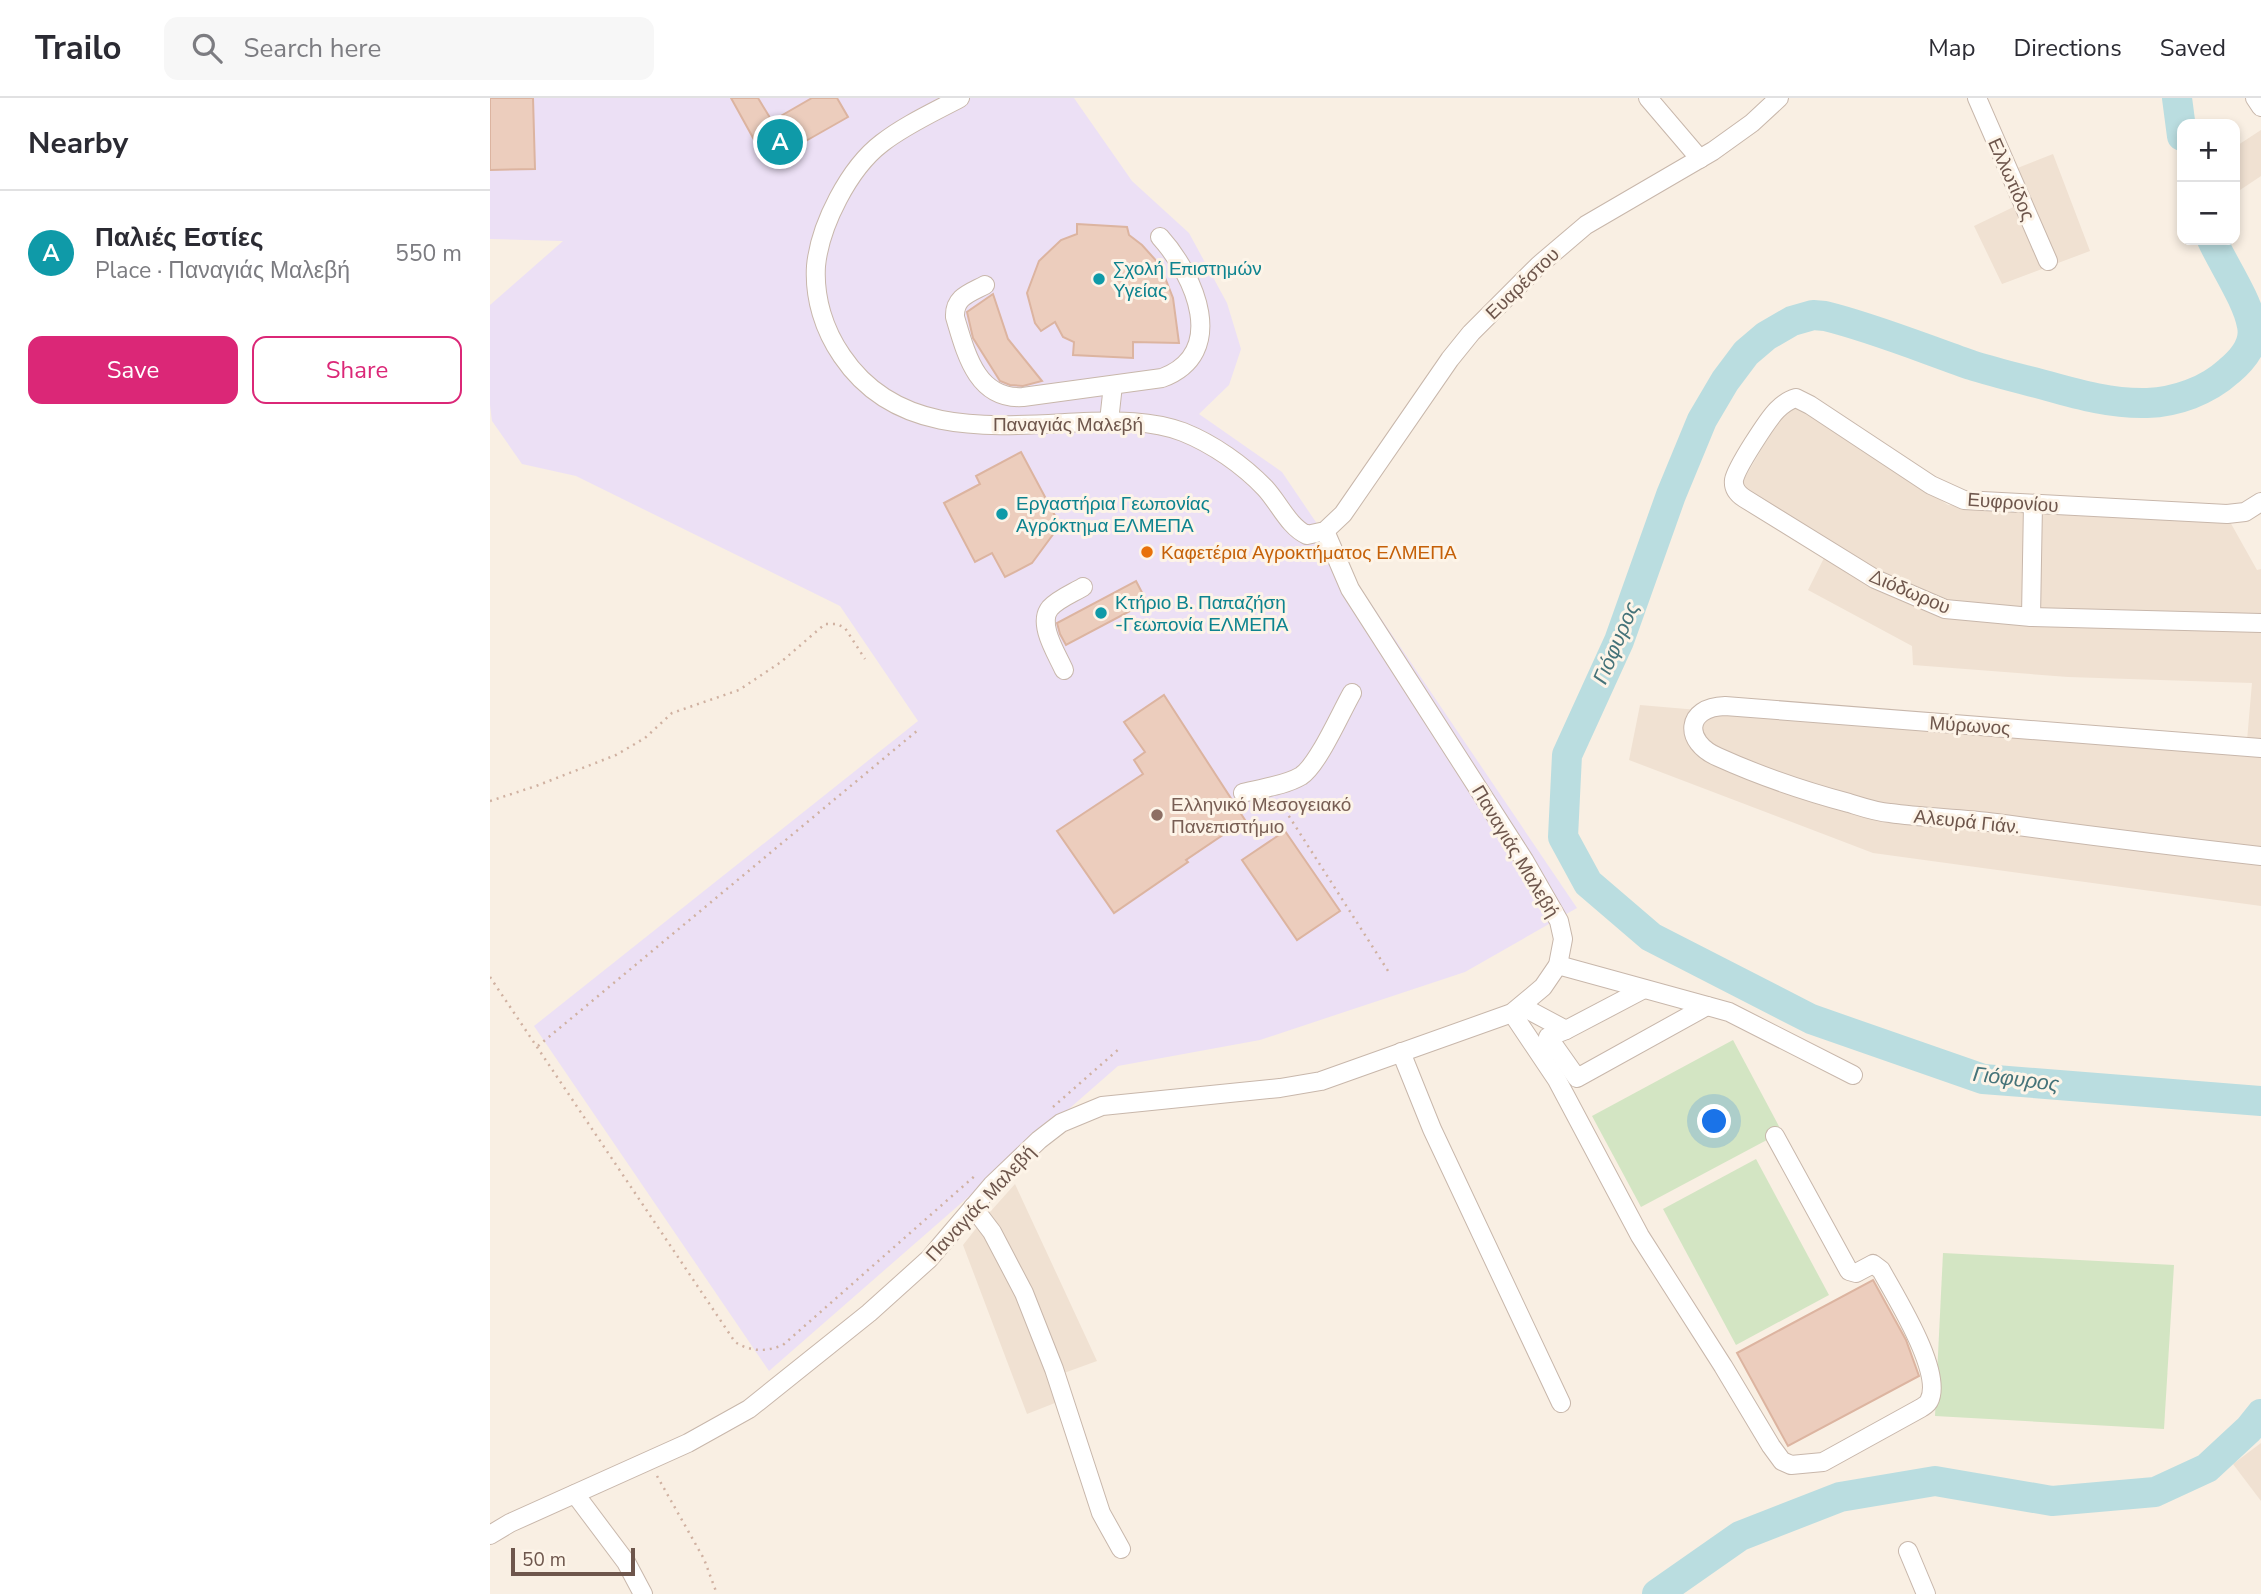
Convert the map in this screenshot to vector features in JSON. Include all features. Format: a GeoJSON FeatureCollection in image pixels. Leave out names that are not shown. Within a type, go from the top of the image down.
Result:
{"type":"FeatureCollection","features":[{"type":"Feature","properties":{"kind":"street","name":"Παναγιάς Μαλεβή"},"geometry":{"type":"LineString","coordinates":[[490,1535],[509,1523],[688,1443],[749,1409],[869,1314],[929,1259],[992,1185],[1061,1123],[1102,1106],[1280,1088],[1321,1081],[1517,1009],[1542,987],[1558,965],[1563,939],[1559,921],[1524,860],[1350,589],[1325,531],[1303,534],[1257,480],[1206,443],[1183,433],[1161,426],[1109,421],[983,425],[948,422],[896,405],[870,388],[849,366],[827,328],[816,290],[817,263],[823,232],[863,162],[879,145],[960,98]]}},
{"type":"Feature","properties":{"kind":"street"},"geometry":{"type":"LineString","coordinates":[[1648,98],[1700,159]]}},
{"type":"Feature","properties":{"kind":"street","name":"Ευαρέστου"},"geometry":{"type":"LineString","coordinates":[[1325,531],[1338,521],[1351,505],[1450,359],[1503,300],[1558,247],[1586,225],[1700,159],[1740,132],[1779,98]]}},
{"type":"Feature","properties":{"kind":"street","name":"Ελλωτίδος"},"geometry":{"type":"LineString","coordinates":[[1977,98],[2048,261]]}},
{"type":"Feature","properties":{"kind":"street"},"geometry":{"type":"LineString","coordinates":[[2255,98],[2261,107]]}},
{"type":"Feature","properties":{"kind":"street"},"geometry":{"type":"LineString","coordinates":[[985,285],[960,299],[955,309],[955,317],[974,369],[991,391],[1011,398],[1154,380],[1174,373],[1193,355],[1199,341],[1198,304],[1192,288],[1181,263],[1160,237]]}},
{"type":"Feature","properties":{"kind":"street"},"geometry":{"type":"LineString","coordinates":[[1109,421],[1113,385]]}},
{"type":"Feature","properties":{"kind":"street","name":"Ευφρονίου"},"geometry":{"type":"LineString","coordinates":[[1791,399],[1801,399],[1931,485],[1956,498],[2227,514],[2245,512],[2261,502]]}},
{"type":"Feature","properties":{"kind":"street","name":"Διόδωρου"},"geometry":{"type":"LineString","coordinates":[[1791,399],[1771,417],[1738,470],[1734,484],[1739,495],[1875,579],[1945,609],[2031,617],[2261,624]]}},
{"type":"Feature","properties":{"kind":"street"},"geometry":{"type":"LineString","coordinates":[[2031,617],[2033,504]]}},
{"type":"Feature","properties":{"kind":"street"},"geometry":{"type":"LineString","coordinates":[[1064,670],[1045,626],[1046,615],[1051,606],[1083,587]]}},
{"type":"Feature","properties":{"kind":"street"},"geometry":{"type":"LineString","coordinates":[[1243,793],[1292,780],[1305,773],[1314,762],[1352,692]]}},
{"type":"Feature","properties":{"kind":"street","name":"Μύρωνος"},"geometry":{"type":"LineString","coordinates":[[1694,732],[1697,717],[1702,710],[1725,706],[2261,748]]}},
{"type":"Feature","properties":{"kind":"street","name":"Αλευρά Γιάν."},"geometry":{"type":"LineString","coordinates":[[1694,732],[1696,741],[1702,748],[1715,756],[1791,786],[1888,813],[1984,821],[2261,856]]}},
{"type":"Feature","properties":{"kind":"street"},"geometry":{"type":"LineString","coordinates":[[1558,965],[1728,1012],[1853,1075]]}},
{"type":"Feature","properties":{"kind":"street"},"geometry":{"type":"LineString","coordinates":[[1644,989],[1548,1037],[1577,1077],[1707,1006]]}},
{"type":"Feature","properties":{"kind":"street"},"geometry":{"type":"LineString","coordinates":[[1517,1009],[1566,1030]]}},
{"type":"Feature","properties":{"kind":"street"},"geometry":{"type":"LineString","coordinates":[[1517,1009],[1640,1236],[1723,1366],[1770,1446],[1782,1461],[1791,1465],[1805,1465],[1824,1462],[1922,1408],[1929,1400],[1932,1384],[1925,1353],[1881,1270],[1873,1264],[1856,1273],[1849,1271],[1774,1136]]}},
{"type":"Feature","properties":{"kind":"street"},"geometry":{"type":"LineString","coordinates":[[1401,1052],[1432,1129],[1561,1403]]}},
{"type":"Feature","properties":{"kind":"street"},"geometry":{"type":"LineString","coordinates":[[973,1207],[992,1232],[1024,1293],[1054,1370],[1101,1513],[1121,1549]]}},
{"type":"Feature","properties":{"kind":"street"},"geometry":{"type":"LineString","coordinates":[[575,1494],[626,1562],[643,1594]]}},
{"type":"Feature","properties":{"kind":"street"},"geometry":{"type":"LineString","coordinates":[[1908,1551],[1926,1594]]}},
{"type":"Feature","properties":{"kind":"path"},"geometry":{"type":"LineString","coordinates":[[490,801],[616,755],[645,738],[672,713],[739,690],[780,662],[825,624],[837,624],[845,628],[865,659]]}},
{"type":"Feature","properties":{"kind":"path"},"geometry":{"type":"LineString","coordinates":[[537,1046],[918,730]]}},
{"type":"Feature","properties":{"kind":"path"},"geometry":{"type":"LineString","coordinates":[[1285,810],[1390,974]]}},
{"type":"Feature","properties":{"kind":"path"},"geometry":{"type":"LineString","coordinates":[[490,977],[735,1342],[746,1350],[783,1345],[977,1174]]}},
{"type":"Feature","properties":{"kind":"path"},"geometry":{"type":"LineString","coordinates":[[1049,1111],[1120,1048]]}},
{"type":"Feature","properties":{"kind":"path"},"geometry":{"type":"LineString","coordinates":[[650,1460],[662,1487],[704,1559],[717,1594]]}},
{"type":"Feature","properties":{"kind":"shaded area","name":"Ελληνικό Μεσογειακό Πανεπιστήμιο"},"geometry":{"type":"Polygon","coordinates":[[[490,98],[1074,98],[1132,181],[1189,233],[1227,303],[1241,349],[1229,385],[1199,414],[1282,472],[1577,908],[1465,972],[1260,1040],[1118,1066],[769,1371],[534,1026],[918,721],[840,606],[576,476],[522,464],[492,421],[490,305],[563,241],[490,239],[490,98]]]}},
{"type":"Feature","properties":{"kind":"shaded area"},"geometry":{"type":"Polygon","coordinates":[[[2261,130],[2261,176],[2240,190],[2240,182],[2240,144],[2261,130]]]}},
{"type":"Feature","properties":{"kind":"shaded area"},"geometry":{"type":"Polygon","coordinates":[[[2053,154],[2090,251],[2002,284],[1974,226],[2028,200],[2015,169],[2053,154]]]}},
{"type":"Feature","properties":{"kind":"shaded area"},"geometry":{"type":"Polygon","coordinates":[[[1795,404],[1948,505],[2229,520],[2257,570],[2261,569],[2261,906],[1873,853],[1629,760],[1640,705],[2049,740],[2246,752],[2252,683],[2068,677],[1913,665],[1912,646],[1808,590],[1832,542],[1740,486],[1785,409],[1795,404]]]}},
{"type":"Feature","properties":{"kind":"shaded area"},"geometry":{"type":"Polygon","coordinates":[[[1015,1184],[1097,1361],[1053,1377],[1060,1401],[1027,1414],[963,1245],[1015,1184]]]}},
{"type":"Feature","properties":{"kind":"shaded area"},"geometry":{"type":"Polygon","coordinates":[[[2261,1443],[2261,1501],[2233,1464],[2261,1443]]]}},
{"type":"Feature","properties":{"kind":"green space"},"geometry":{"type":"Polygon","coordinates":[[[1733,1040],[1782,1132],[1641,1207],[1592,1116],[1733,1040]]]}},
{"type":"Feature","properties":{"kind":"green space"},"geometry":{"type":"Polygon","coordinates":[[[1756,1159],[1829,1295],[1736,1345],[1663,1209],[1756,1159]]]}},
{"type":"Feature","properties":{"kind":"green space"},"geometry":{"type":"Polygon","coordinates":[[[1943,1253],[2174,1265],[2164,1429],[1935,1416],[1943,1253]]]}},
{"type":"Feature","properties":{"kind":"building"},"geometry":{"type":"Polygon","coordinates":[[[490,98],[533,98],[535,169],[490,170],[490,98]]]}},
{"type":"Feature","properties":{"kind":"building"},"geometry":{"type":"Polygon","coordinates":[[[731,98],[758,98],[772,121],[812,98],[837,98],[848,117],[767,163],[731,98]]]}},
{"type":"Feature","properties":{"kind":"building","name":"Σχολή Επιστημών Υγείας"},"geometry":{"type":"Polygon","coordinates":[[[1077,224],[1127,227],[1129,235],[1160,265],[1173,298],[1179,343],[1133,342],[1133,358],[1073,355],[1074,342],[1063,337],[1055,322],[1041,331],[1035,323],[1027,293],[1039,261],[1061,240],[1077,234],[1077,224]]]}},
{"type":"Feature","properties":{"kind":"building"},"geometry":{"type":"Polygon","coordinates":[[[993,294],[1008,339],[1042,381],[1023,386],[1000,381],[973,338],[967,312],[993,294]]]}},
{"type":"Feature","properties":{"kind":"building","name":"Εργαστήρια Γεωπονίας Αγρόκτημα ΕΛΜΕΠΑ"},"geometry":{"type":"Polygon","coordinates":[[[1021,452],[1060,525],[1032,563],[1005,577],[992,553],[975,562],[944,503],[980,484],[976,476],[1021,452]]]}},
{"type":"Feature","properties":{"kind":"building","name":"Κτήριο Β. Παπαζήση -Γεωπονία ΕΛΜΕΠΑ"},"geometry":{"type":"Polygon","coordinates":[[[1136,581],[1147,602],[1066,645],[1057,623],[1136,581]]]}},
{"type":"Feature","properties":{"kind":"building"},"geometry":{"type":"Polygon","coordinates":[[[1164,695],[1245,820],[1114,913],[1057,831],[1143,774],[1134,760],[1145,752],[1124,722],[1164,695]]]}},
{"type":"Feature","properties":{"kind":"building"},"geometry":{"type":"Polygon","coordinates":[[[1285,831],[1340,911],[1297,940],[1242,860],[1285,831]]]}},
{"type":"Feature","properties":{"kind":"building"},"geometry":{"type":"Polygon","coordinates":[[[1873,1280],[1906,1340],[1919,1376],[1788,1446],[1737,1353],[1873,1280]]]}},
{"type":"Feature","properties":{"kind":"waterway","name":"Γιόφυρος"},"geometry":{"type":"LineString","coordinates":[[2177,98],[2180,119]]}},
{"type":"Feature","properties":{"kind":"waterway","name":"Γιόφυρος"},"geometry":{"type":"LineString","coordinates":[[2215,245],[2246,305],[2252,326],[2252,340],[2243,357],[2220,378],[2201,390],[2169,400],[2134,403],[2084,396],[1980,368],[1880,332],[1825,316],[1813,315],[1792,321],[1766,336],[1746,353],[1725,381],[1702,420],[1671,495],[1619,641],[1567,755],[1563,837],[1588,883],[1651,937],[1811,1019],[1983,1079],[2261,1101]]}},
{"type":"Feature","properties":{"kind":"waterway","name":"Γιόφυρος"},"geometry":{"type":"LineString","coordinates":[[1657,1594],[1740,1536],[1840,1497],[1935,1481],[2052,1501],[2155,1492],[2207,1468],[2249,1429],[2261,1414]]}},
{"type":"Feature","properties":{"kind":"place","name":"Παλιές Εστίες"},"geometry":{"type":"Point","coordinates":[780,142]}},
{"type":"Feature","properties":{"kind":"place","name":"Σχολή Επιστημών Υγείας"},"geometry":{"type":"Point","coordinates":[1099,279]}},
{"type":"Feature","properties":{"kind":"place","name":"Εργαστήρια Γεωπονίας Αγρόκτημα ΕΛΜΕΠΑ"},"geometry":{"type":"Point","coordinates":[1002,514]}},
{"type":"Feature","properties":{"kind":"place","name":"Καφετέρια Αγροκτήματος ΕΛΜΕΠΑ"},"geometry":{"type":"Point","coordinates":[1147,552]}},
{"type":"Feature","properties":{"kind":"place","name":"Κτήριο Β. Παπαζήση -Γεωπονία ΕΛΜΕΠΑ"},"geometry":{"type":"Point","coordinates":[1101,613]}},
{"type":"Feature","properties":{"kind":"place","name":"Ελληνικό Μεσογειακό Πανεπιστήμιο"},"geometry":{"type":"Point","coordinates":[1157,815]}}]}
